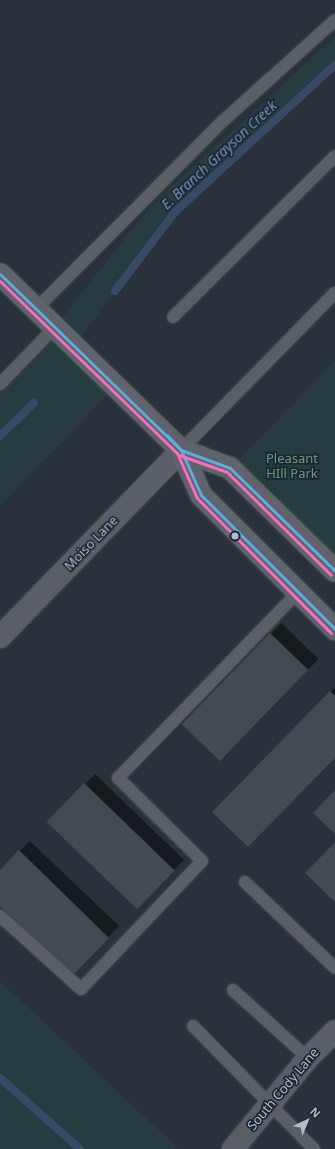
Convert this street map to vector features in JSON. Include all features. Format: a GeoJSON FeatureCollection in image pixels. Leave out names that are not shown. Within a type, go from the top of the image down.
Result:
{"type":"FeatureCollection","features":[{"type":"Feature","properties":{"kind":"main road"},"geometry":{"type":"LineString","coordinates":[[0,274],[181,450],[201,494],[335,629]]}},
{"type":"Feature","properties":{"kind":"main road"},"geometry":{"type":"LineString","coordinates":[[181,450],[230,468],[335,571]]}},
{"type":"Feature","properties":{"kind":"street","name":"Moiso Lane"},"geometry":{"type":"LineString","coordinates":[[0,637],[181,450]]}},
{"type":"Feature","properties":{"kind":"street","name":"South Cody Lane"},"geometry":{"type":"LineString","coordinates":[[234,1149],[308,1058],[335,1031]]}},
{"type":"Feature","properties":{"kind":"lane"},"geometry":{"type":"LineString","coordinates":[[36,309],[223,121],[335,20]]}},
{"type":"Feature","properties":{"kind":"lane"},"geometry":{"type":"LineString","coordinates":[[173,317],[335,156]]}},
{"type":"Feature","properties":{"kind":"lane"},"geometry":{"type":"LineString","coordinates":[[181,450],[335,293]]}},
{"type":"Feature","properties":{"kind":"lane"},"geometry":{"type":"LineString","coordinates":[[0,384],[55,327]]}},
{"type":"Feature","properties":{"kind":"lane"},"geometry":{"type":"LineString","coordinates":[[0,916],[82,989],[202,861],[118,778],[298,592]]}},
{"type":"Feature","properties":{"kind":"lane"},"geometry":{"type":"LineString","coordinates":[[245,882],[335,968]]}},
{"type":"Feature","properties":{"kind":"lane"},"geometry":{"type":"LineString","coordinates":[[233,990],[308,1058]]}},
{"type":"Feature","properties":{"kind":"lane"},"geometry":{"type":"LineString","coordinates":[[193,1026],[248,1081],[269,1105],[314,1149]]}},
{"type":"Feature","properties":{"kind":"green space"},"geometry":{"type":"Polygon","coordinates":[[[335,37],[335,65],[175,212],[74,346],[116,386],[0,506],[0,384],[55,327],[151,205],[335,37]]]}},
{"type":"Feature","properties":{"kind":"green space","name":"Pleasant HIll Park"},"geometry":{"type":"Polygon","coordinates":[[[335,361],[335,571],[230,468],[335,361]]]}},
{"type":"Feature","properties":{"kind":"green space"},"geometry":{"type":"Polygon","coordinates":[[[0,981],[179,1149],[0,1149],[0,981]]]}},
{"type":"Feature","properties":{"kind":"building"},"geometry":{"type":"Polygon","coordinates":[[[270,633],[308,670],[220,761],[182,724],[270,633]]]}},
{"type":"Feature","properties":{"kind":"building"},"geometry":{"type":"Polygon","coordinates":[[[330,691],[335,696],[335,758],[248,847],[212,812],[330,691]]]}},
{"type":"Feature","properties":{"kind":"building"},"geometry":{"type":"Polygon","coordinates":[[[84,783],[175,871],[137,909],[46,822],[84,783]]]}},
{"type":"Feature","properties":{"kind":"building"},"geometry":{"type":"Polygon","coordinates":[[[335,790],[335,834],[313,813],[335,790]]]}},
{"type":"Feature","properties":{"kind":"building"},"geometry":{"type":"Polygon","coordinates":[[[335,842],[335,902],[305,873],[335,842]]]}},
{"type":"Feature","properties":{"kind":"building"},"geometry":{"type":"Polygon","coordinates":[[[19,850],[109,938],[72,976],[0,906],[0,870],[19,850]]]}},
{"type":"Feature","properties":{"kind":"waterway","name":"E. Branch Grayson Creek"},"geometry":{"type":"LineString","coordinates":[[115,291],[175,212],[335,65]]}},
{"type":"Feature","properties":{"kind":"waterway","name":"E. Branch Grayson Creek"},"geometry":{"type":"LineString","coordinates":[[0,436],[34,403]]}},
{"type":"Feature","properties":{"kind":"waterway","name":"E. Branch Grayson Creek"},"geometry":{"type":"LineString","coordinates":[[0,1078],[80,1149]]}},
{"type":"Feature","properties":{"kind":"transit line"},"geometry":{"type":"LineString","coordinates":[[0,274],[181,450],[201,495],[335,629]]}},
{"type":"Feature","properties":{"kind":"transit line"},"geometry":{"type":"LineString","coordinates":[[0,281],[177,453],[197,498],[331,633]]}},
{"type":"Feature","properties":{"kind":"transit line"},"geometry":{"type":"LineString","coordinates":[[167,435],[181,450],[230,468],[335,571]]}},
{"type":"Feature","properties":{"kind":"transit line"},"geometry":{"type":"LineString","coordinates":[[179,455],[227,472],[331,575]]}}]}
